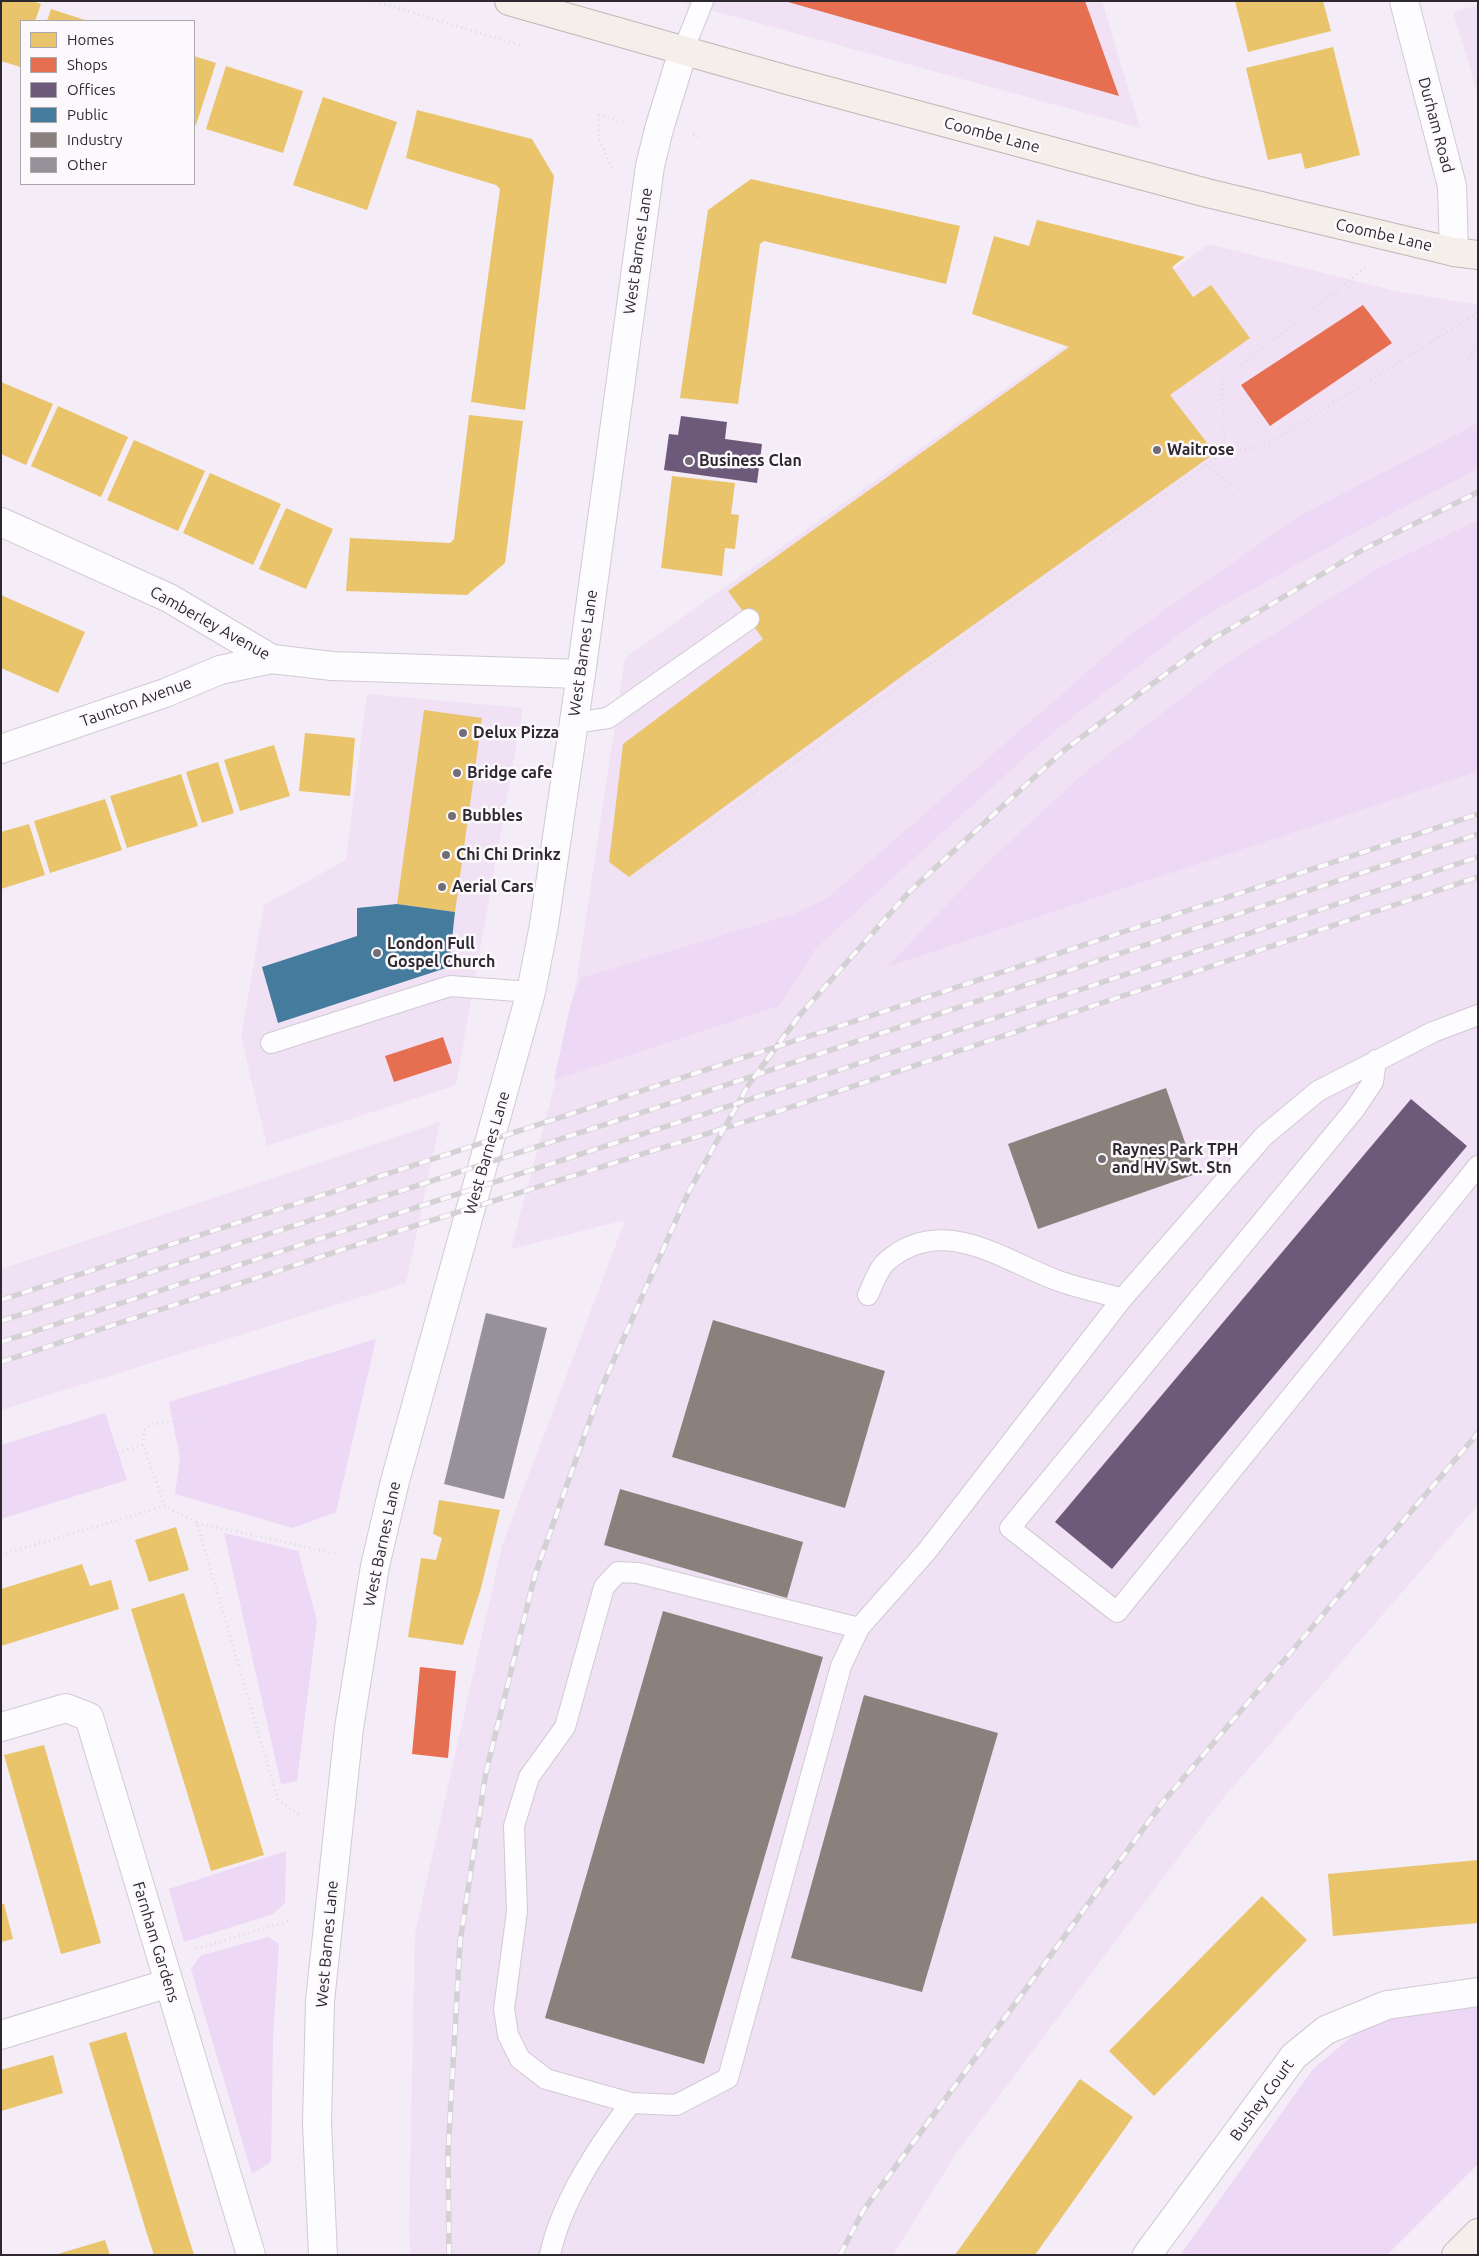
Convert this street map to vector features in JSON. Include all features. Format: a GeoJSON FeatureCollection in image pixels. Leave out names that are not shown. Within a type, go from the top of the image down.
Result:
{"type":"FeatureCollection","features":[{"type":"Feature","properties":{"kind":"main road","name":"Coombe Lane"},"geometry":{"type":"LineString","coordinates":[[509,1],[683,51],[1207,193],[1466,253]]}},
{"type":"Feature","properties":{"kind":"main road","name":"Durham Road"},"geometry":{"type":"LineString","coordinates":[[1404,1],[1452,186],[1466,253]]}},
{"type":"Feature","properties":{"kind":"main road","name":"West Barnes Lane"},"geometry":{"type":"LineString","coordinates":[[323,2255],[317,2124],[320,2000],[346,1748],[375,1566],[423,1376],[513,1062],[531,992],[544,925],[574,723],[650,166],[659,129],[683,51]]}},
{"type":"Feature","properties":{"kind":"main road","name":"Camberley Avenue"},"geometry":{"type":"LineString","coordinates":[[1,522],[169,598],[272,659],[332,666],[581,674]]}},
{"type":"Feature","properties":{"kind":"main road","name":"Taunton Avenue"},"geometry":{"type":"LineString","coordinates":[[1,749],[165,693],[220,670],[272,659]]}},
{"type":"Feature","properties":{"kind":"main road","name":"Farnham Gardens"},"geometry":{"type":"LineString","coordinates":[[1,1727],[66,1708],[89,1717],[251,2255]]}},
{"type":"Feature","properties":{"kind":"main road"},"geometry":{"type":"LineString","coordinates":[[1,2035],[165,1972]]}},
{"type":"Feature","properties":{"kind":"main road","name":"Bushey Court"},"geometry":{"type":"LineString","coordinates":[[1146,2255],[1294,2056],[1326,2030],[1387,2005],[1478,1992]]}},
{"type":"Feature","properties":{"kind":"main road"},"geometry":{"type":"LineString","coordinates":[[1456,2255],[1478,2233]]}},
{"type":"Feature","properties":{"kind":"lane"},"geometry":{"type":"LineString","coordinates":[[683,51],[703,1]]}},
{"type":"Feature","properties":{"kind":"lane"},"geometry":{"type":"LineString","coordinates":[[574,723],[608,718],[749,619]]}},
{"type":"Feature","properties":{"kind":"lane"},"geometry":{"type":"LineString","coordinates":[[271,1043],[450,986],[531,992]]}},
{"type":"Feature","properties":{"kind":"lane"},"geometry":{"type":"LineString","coordinates":[[859,1628],[638,1572],[618,1572],[604,1587],[565,1727],[528,1777],[514,1826],[517,1911],[504,2009],[508,2035],[520,2059],[546,2079],[631,2103],[676,2105],[728,2078],[841,1666],[859,1628],[927,1551],[1122,1298],[1264,1136],[1318,1091],[1434,1032],[1478,1015]]}},
{"type":"Feature","properties":{"kind":"lane"},"geometry":{"type":"LineString","coordinates":[[1376,1060],[1373,1082],[1354,1110],[1010,1528],[1116,1612],[1478,1166]]}},
{"type":"Feature","properties":{"kind":"lane"},"geometry":{"type":"LineString","coordinates":[[868,1295],[885,1263],[916,1243],[960,1241],[992,1250],[1056,1280],[1122,1298]]}},
{"type":"Feature","properties":{"kind":"lane"},"geometry":{"type":"LineString","coordinates":[[550,2255],[552,2244],[574,2190],[603,2140],[631,2103]]}},
{"type":"Feature","properties":{"kind":"path"},"geometry":{"type":"LineString","coordinates":[[375,1],[522,46]]}},
{"type":"Feature","properties":{"kind":"path"},"geometry":{"type":"LineString","coordinates":[[612,176],[613,166],[599,140],[599,115],[616,122]]}},
{"type":"Feature","properties":{"kind":"path"},"geometry":{"type":"LineString","coordinates":[[1225,451],[1222,381],[1367,265]]}},
{"type":"Feature","properties":{"kind":"path"},"geometry":{"type":"LineString","coordinates":[[645,865],[660,861],[977,629],[1225,451],[1263,447],[1478,313]]}},
{"type":"Feature","properties":{"kind":"path"},"geometry":{"type":"LineString","coordinates":[[1459,370],[1478,347]]}},
{"type":"Feature","properties":{"kind":"path"},"geometry":{"type":"LineString","coordinates":[[1206,465],[1243,493]]}},
{"type":"Feature","properties":{"kind":"path"},"geometry":{"type":"LineString","coordinates":[[165,1506],[143,1445],[144,1431],[154,1423],[204,1419]]}},
{"type":"Feature","properties":{"kind":"path"},"geometry":{"type":"LineString","coordinates":[[113,1454],[143,1445]]}},
{"type":"Feature","properties":{"kind":"path"},"geometry":{"type":"LineString","coordinates":[[1,1555],[165,1506],[198,1522],[337,1554]]}},
{"type":"Feature","properties":{"kind":"path"},"geometry":{"type":"LineString","coordinates":[[198,1522],[278,1800],[300,1815]]}},
{"type":"Feature","properties":{"kind":"path"},"geometry":{"type":"LineString","coordinates":[[165,1972],[291,1920]]}},
{"type":"Feature","properties":{"kind":"shaded area"},"geometry":{"type":"Polygon","coordinates":[[[678,1],[1102,1],[1140,128],[678,1]]]}},
{"type":"Feature","properties":{"kind":"shaded area"},"geometry":{"type":"Polygon","coordinates":[[[1478,5],[1478,94],[1453,12],[1478,5]]]}},
{"type":"Feature","properties":{"kind":"shaded area"},"geometry":{"type":"Polygon","coordinates":[[[1209,244],[1395,291],[1478,305],[1478,1505],[1224,1797],[957,2152],[893,2255],[410,2255],[415,1933],[502,1546],[625,1220],[511,1249],[555,1084],[577,978],[625,658],[1209,244]]]}},
{"type":"Feature","properties":{"kind":"shaded area"},"geometry":{"type":"Polygon","coordinates":[[[1478,423],[1478,469],[1350,535],[1199,619],[1046,738],[816,948],[779,1006],[554,1080],[571,1003],[581,978],[793,914],[828,898],[1132,633],[1298,517],[1478,423]]]}},
{"type":"Feature","properties":{"kind":"shaded area"},"geometry":{"type":"Polygon","coordinates":[[[1478,520],[1478,771],[887,967],[986,864],[1082,775],[1226,664],[1375,570],[1478,520]]]}},
{"type":"Feature","properties":{"kind":"shaded area"},"geometry":{"type":"Polygon","coordinates":[[[367,694],[523,708],[456,1085],[267,1146],[241,1037],[264,905],[346,860],[367,694]]]}},
{"type":"Feature","properties":{"kind":"shaded area"},"geometry":{"type":"Polygon","coordinates":[[[440,1122],[406,1283],[1,1410],[1,1269],[440,1122]]]}},
{"type":"Feature","properties":{"kind":"shaded area"},"geometry":{"type":"Polygon","coordinates":[[[376,1339],[336,1512],[293,1528],[175,1494],[180,1458],[169,1402],[376,1339]]]}},
{"type":"Feature","properties":{"kind":"shaded area"},"geometry":{"type":"Polygon","coordinates":[[[105,1413],[127,1480],[1,1519],[1,1445],[105,1413]]]}},
{"type":"Feature","properties":{"kind":"shaded area"},"geometry":{"type":"Polygon","coordinates":[[[224,1533],[298,1551],[317,1621],[297,1781],[281,1784],[224,1533]]]}},
{"type":"Feature","properties":{"kind":"shaded area"},"geometry":{"type":"Polygon","coordinates":[[[286,1851],[285,1903],[273,1914],[184,1942],[169,1889],[286,1851]]]}},
{"type":"Feature","properties":{"kind":"shaded area"},"geometry":{"type":"Polygon","coordinates":[[[268,1937],[279,1944],[273,2038],[271,2162],[252,2174],[191,1969],[200,1956],[268,1937]]]}},
{"type":"Feature","properties":{"kind":"shaded area"},"geometry":{"type":"Polygon","coordinates":[[[1478,2007],[1478,2164],[1387,2255],[1180,2255],[1313,2069],[1356,2033],[1409,2012],[1478,2007]]]}},
{"type":"Feature","properties":{"kind":"building: Homes"},"geometry":{"type":"Polygon","coordinates":[[[1,1],[32,1],[41,4],[35,20],[20,20],[20,67],[1,61],[1,1]]]}},
{"type":"Feature","properties":{"kind":"building: Homes"},"geometry":{"type":"Polygon","coordinates":[[[1235,1],[1323,1],[1331,31],[1248,52],[1235,1]]]}},
{"type":"Feature","properties":{"kind":"building: Homes"},"geometry":{"type":"Polygon","coordinates":[[[51,9],[85,20],[47,20],[51,9]]]}},
{"type":"Feature","properties":{"kind":"building: Homes"},"geometry":{"type":"Polygon","coordinates":[[[1333,47],[1360,155],[1305,169],[1301,153],[1268,160],[1246,68],[1333,47]]]}},
{"type":"Feature","properties":{"kind":"building: Homes"},"geometry":{"type":"Polygon","coordinates":[[[195,56],[216,63],[195,124],[195,56]]]}},
{"type":"Feature","properties":{"kind":"building: Homes"},"geometry":{"type":"Polygon","coordinates":[[[226,66],[303,91],[283,153],[206,129],[226,66]]]}},
{"type":"Feature","properties":{"kind":"building: Homes"},"geometry":{"type":"Polygon","coordinates":[[[323,97],[397,122],[367,210],[293,185],[323,97]]]}},
{"type":"Feature","properties":{"kind":"building: Homes"},"geometry":{"type":"Polygon","coordinates":[[[417,110],[532,139],[554,176],[525,410],[471,402],[500,189],[496,185],[406,158],[417,110]]]}},
{"type":"Feature","properties":{"kind":"building: Homes"},"geometry":{"type":"Polygon","coordinates":[[[751,179],[960,226],[946,284],[764,241],[760,244],[738,404],[680,398],[708,210],[751,179]]]}},
{"type":"Feature","properties":{"kind":"building: Homes"},"geometry":{"type":"Polygon","coordinates":[[[1037,220],[1185,257],[1172,267],[1193,297],[1211,285],[1250,338],[1170,395],[1215,453],[913,668],[629,877],[609,862],[623,744],[763,639],[728,591],[1069,347],[972,314],[994,236],[1029,246],[1037,220]]]}},
{"type":"Feature","properties":{"kind":"building: Homes"},"geometry":{"type":"Polygon","coordinates":[[[1,382],[53,404],[26,465],[1,454],[1,382]]]}},
{"type":"Feature","properties":{"kind":"building: Homes"},"geometry":{"type":"Polygon","coordinates":[[[58,406],[128,437],[101,497],[31,466],[58,406]]]}},
{"type":"Feature","properties":{"kind":"building: Homes"},"geometry":{"type":"Polygon","coordinates":[[[469,415],[523,421],[505,563],[467,595],[346,591],[350,538],[450,543],[454,539],[469,415]]]}},
{"type":"Feature","properties":{"kind":"building: Homes"},"geometry":{"type":"Polygon","coordinates":[[[134,440],[205,471],[178,531],[107,500],[134,440]]]}},
{"type":"Feature","properties":{"kind":"building: Homes"},"geometry":{"type":"Polygon","coordinates":[[[210,473],[281,504],[253,565],[183,533],[210,473]]]}},
{"type":"Feature","properties":{"kind":"building: Homes"},"geometry":{"type":"Polygon","coordinates":[[[672,476],[735,483],[731,514],[739,515],[735,549],[725,548],[722,576],[661,568],[672,476]]]}},
{"type":"Feature","properties":{"kind":"building: Homes"},"geometry":{"type":"Polygon","coordinates":[[[286,508],[333,529],[306,589],[259,569],[286,508]]]}},
{"type":"Feature","properties":{"kind":"building: Homes"},"geometry":{"type":"Polygon","coordinates":[[[1,595],[85,632],[58,693],[1,668],[1,595]]]}},
{"type":"Feature","properties":{"kind":"building: Homes"},"geometry":{"type":"Polygon","coordinates":[[[424,710],[482,718],[455,912],[397,904],[424,710]]]}},
{"type":"Feature","properties":{"kind":"building: Homes"},"geometry":{"type":"Polygon","coordinates":[[[305,733],[355,738],[350,796],[299,791],[305,733]]]}},
{"type":"Feature","properties":{"kind":"building: Homes"},"geometry":{"type":"Polygon","coordinates":[[[274,745],[290,796],[240,811],[224,760],[274,745]]]}},
{"type":"Feature","properties":{"kind":"building: Homes"},"geometry":{"type":"Polygon","coordinates":[[[218,762],[234,813],[202,823],[186,772],[218,762]]]}},
{"type":"Feature","properties":{"kind":"building: Homes"},"geometry":{"type":"Polygon","coordinates":[[[181,774],[198,826],[127,848],[110,796],[181,774]]]}},
{"type":"Feature","properties":{"kind":"building: Homes"},"geometry":{"type":"Polygon","coordinates":[[[105,799],[122,850],[50,873],[34,821],[105,799]]]}},
{"type":"Feature","properties":{"kind":"building: Homes"},"geometry":{"type":"Polygon","coordinates":[[[29,824],[45,875],[1,889],[1,832],[29,824]]]}},
{"type":"Feature","properties":{"kind":"building: Homes"},"geometry":{"type":"Polygon","coordinates":[[[439,1500],[500,1510],[481,1588],[463,1645],[408,1637],[421,1558],[436,1560],[442,1538],[433,1534],[439,1500]]]}},
{"type":"Feature","properties":{"kind":"building: Homes"},"geometry":{"type":"Polygon","coordinates":[[[176,1527],[189,1570],[149,1582],[135,1540],[176,1527]]]}},
{"type":"Feature","properties":{"kind":"building: Homes"},"geometry":{"type":"Polygon","coordinates":[[[82,1564],[90,1586],[111,1580],[119,1609],[1,1646],[1,1589],[82,1564]]]}},
{"type":"Feature","properties":{"kind":"building: Homes"},"geometry":{"type":"Polygon","coordinates":[[[184,1593],[264,1855],[211,1871],[131,1609],[184,1593]]]}},
{"type":"Feature","properties":{"kind":"building: Homes"},"geometry":{"type":"Polygon","coordinates":[[[44,1745],[101,1943],[61,1954],[4,1755],[44,1745]]]}},
{"type":"Feature","properties":{"kind":"building: Homes"},"geometry":{"type":"Polygon","coordinates":[[[1478,1860],[1478,1923],[1333,1936],[1328,1874],[1478,1860]]]}},
{"type":"Feature","properties":{"kind":"building: Homes"},"geometry":{"type":"Polygon","coordinates":[[[1262,1896],[1307,1940],[1154,2096],[1109,2051],[1262,1896]]]}},
{"type":"Feature","properties":{"kind":"building: Homes"},"geometry":{"type":"Polygon","coordinates":[[[1,1904],[4,1904],[13,1939],[1,1942],[1,1904]]]}},
{"type":"Feature","properties":{"kind":"building: Homes"},"geometry":{"type":"Polygon","coordinates":[[[126,2032],[194,2255],[154,2255],[147,2234],[89,2043],[126,2032]]]}},
{"type":"Feature","properties":{"kind":"building: Homes"},"geometry":{"type":"Polygon","coordinates":[[[53,2055],[63,2093],[1,2111],[1,2070],[53,2055]]]}},
{"type":"Feature","properties":{"kind":"building: Homes"},"geometry":{"type":"Polygon","coordinates":[[[1080,2079],[1133,2117],[1035,2255],[955,2255],[1080,2079]]]}},
{"type":"Feature","properties":{"kind":"building: Homes"},"geometry":{"type":"Polygon","coordinates":[[[105,2240],[110,2255],[56,2255],[61,2253],[105,2240]]]}},
{"type":"Feature","properties":{"kind":"building: Shops"},"geometry":{"type":"Polygon","coordinates":[[[1085,1],[1119,96],[788,2],[1085,1]]]}},
{"type":"Feature","properties":{"kind":"building: Shops"},"geometry":{"type":"Polygon","coordinates":[[[1363,305],[1392,343],[1270,426],[1241,385],[1363,305]]]}},
{"type":"Feature","properties":{"kind":"building: Shops"},"geometry":{"type":"Polygon","coordinates":[[[443,1037],[452,1063],[394,1082],[385,1056],[443,1037]]]}},
{"type":"Feature","properties":{"kind":"building: Shops"},"geometry":{"type":"Polygon","coordinates":[[[420,1667],[456,1671],[448,1758],[412,1754],[420,1667]]]}},
{"type":"Feature","properties":{"kind":"building: Offices"},"geometry":{"type":"Polygon","coordinates":[[[681,416],[727,422],[725,439],[762,444],[757,483],[664,470],[669,434],[678,435],[681,416]]]}},
{"type":"Feature","properties":{"kind":"building: Offices"},"geometry":{"type":"Polygon","coordinates":[[[1411,1099],[1467,1146],[1112,1569],[1055,1522],[1411,1099]]]}},
{"type":"Feature","properties":{"kind":"building: Public","name":"London Full Gospel Church"},"geometry":{"type":"Polygon","coordinates":[[[397,904],[455,912],[449,967],[278,1023],[262,967],[357,936],[357,908],[397,904]]]}},
{"type":"Feature","properties":{"kind":"building: Industry","name":"Raynes Park TPH and HV Swt. Stn"},"geometry":{"type":"Polygon","coordinates":[[[1166,1088],[1196,1174],[1038,1229],[1008,1144],[1166,1088]]]}},
{"type":"Feature","properties":{"kind":"building: Industry"},"geometry":{"type":"Polygon","coordinates":[[[713,1320],[885,1371],[845,1508],[672,1457],[713,1320]]]}},
{"type":"Feature","properties":{"kind":"building: Industry"},"geometry":{"type":"Polygon","coordinates":[[[620,1489],[803,1542],[787,1598],[604,1545],[620,1489]]]}},
{"type":"Feature","properties":{"kind":"building: Industry"},"geometry":{"type":"Polygon","coordinates":[[[663,1611],[823,1657],[704,2064],[545,2018],[663,1611]]]}},
{"type":"Feature","properties":{"kind":"building: Industry"},"geometry":{"type":"Polygon","coordinates":[[[864,1695],[998,1733],[922,1992],[791,1958],[864,1695]]]}},
{"type":"Feature","properties":{"kind":"building: Other"},"geometry":{"type":"Polygon","coordinates":[[[486,1313],[547,1328],[504,1499],[444,1484],[486,1313]]]}},
{"type":"Feature","properties":{"kind":"railway"},"geometry":{"type":"LineString","coordinates":[[449,2255],[448,2153],[460,1942],[486,1772],[535,1575],[601,1389],[689,1191],[749,1084],[799,1016],[910,891],[1063,751],[1211,640],[1364,549],[1478,492]]}},
{"type":"Feature","properties":{"kind":"railway"},"geometry":{"type":"LineString","coordinates":[[1,1300],[831,1029],[1478,814]]}},
{"type":"Feature","properties":{"kind":"railway"},"geometry":{"type":"LineString","coordinates":[[1,1321],[711,1090],[1478,834]]}},
{"type":"Feature","properties":{"kind":"railway"},"geometry":{"type":"LineString","coordinates":[[1,1342],[800,1083],[1478,857]]}},
{"type":"Feature","properties":{"kind":"railway"},"geometry":{"type":"LineString","coordinates":[[1,1362],[414,1226],[782,1110],[1478,877]]}},
{"type":"Feature","properties":{"kind":"railway"},"geometry":{"type":"LineString","coordinates":[[840,2255],[863,2211],[1163,1802],[1478,1433]]}},
{"type":"Feature","properties":{"kind":"place","name":"Waitrose"},"geometry":{"type":"Point","coordinates":[1157,450]}},
{"type":"Feature","properties":{"kind":"place","name":"Business Clan"},"geometry":{"type":"Point","coordinates":[689,461]}},
{"type":"Feature","properties":{"kind":"place","name":"Delux Pizza"},"geometry":{"type":"Point","coordinates":[463,733]}},
{"type":"Feature","properties":{"kind":"place","name":"Bridge cafe"},"geometry":{"type":"Point","coordinates":[457,773]}},
{"type":"Feature","properties":{"kind":"place","name":"Bubbles"},"geometry":{"type":"Point","coordinates":[452,816]}},
{"type":"Feature","properties":{"kind":"place","name":"Chi Chi Drinkz"},"geometry":{"type":"Point","coordinates":[446,855]}},
{"type":"Feature","properties":{"kind":"place","name":"Aerial Cars"},"geometry":{"type":"Point","coordinates":[442,887]}},
{"type":"Feature","properties":{"kind":"place","name":"London Full Gospel Church"},"geometry":{"type":"Point","coordinates":[377,953]}},
{"type":"Feature","properties":{"kind":"place","name":"Raynes Park TPH and HV Swt. Stn"},"geometry":{"type":"Point","coordinates":[1102,1159]}}]}
